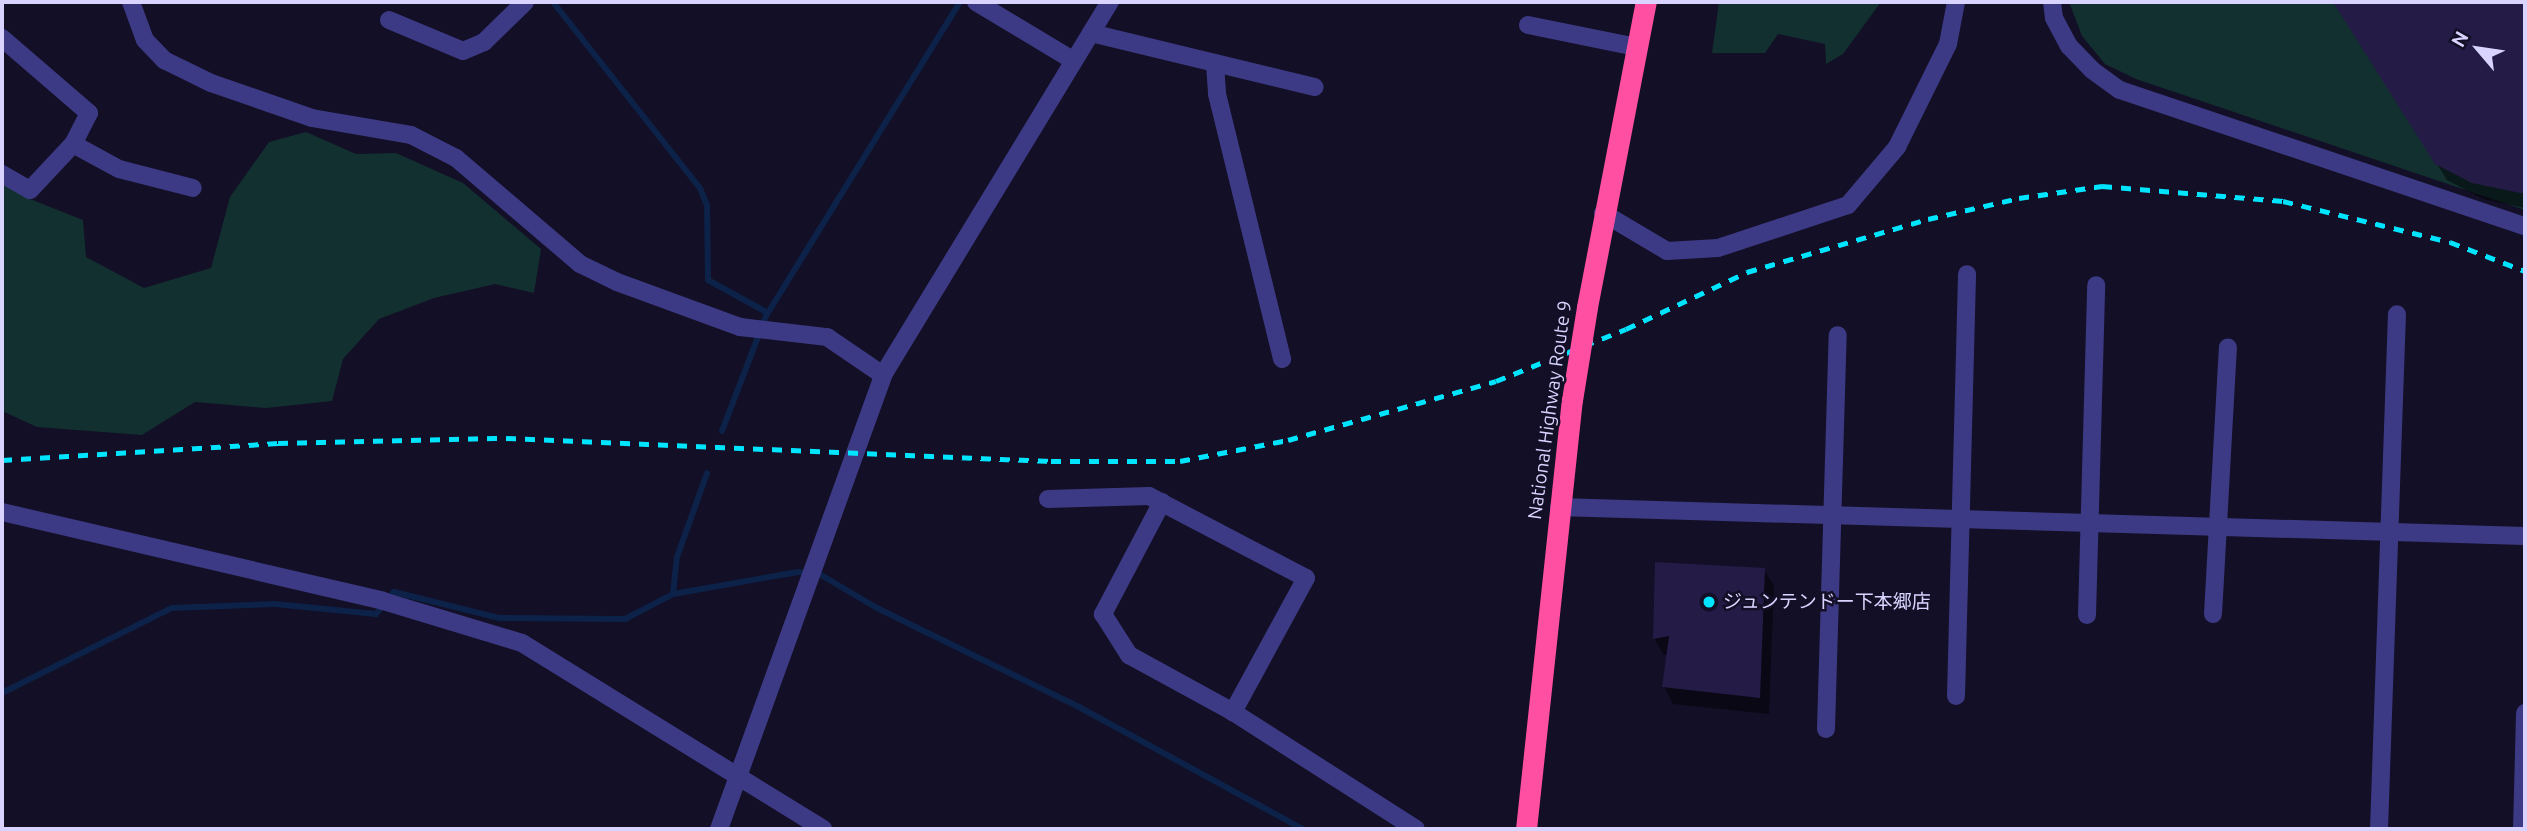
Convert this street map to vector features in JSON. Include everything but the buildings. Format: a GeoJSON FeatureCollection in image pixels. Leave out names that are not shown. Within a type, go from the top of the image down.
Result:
{"type":"FeatureCollection","features":[{"type":"Feature","properties":{"kind":"highway","name":"National Highway Route 9"},"geometry":{"type":"LineString","coordinates":[[1526,829],[1572,400],[1603,213],[1646,2]]}},
{"type":"Feature","properties":{"kind":"street"},"geometry":{"type":"LineString","coordinates":[[131,2],[145,40],[164,60],[211,83],[312,118],[411,135],[456,158],[580,264],[617,282],[740,327],[827,338],[883,375]]}},
{"type":"Feature","properties":{"kind":"street"},"geometry":{"type":"LineString","coordinates":[[389,20],[463,51],[484,42],[525,2]]}},
{"type":"Feature","properties":{"kind":"street"},"geometry":{"type":"LineString","coordinates":[[976,2],[1074,61]]}},
{"type":"Feature","properties":{"kind":"street"},"geometry":{"type":"LineString","coordinates":[[719,829],[741,775],[861,425],[883,375],[1110,2]]}},
{"type":"Feature","properties":{"kind":"street"},"geometry":{"type":"LineString","coordinates":[[1603,213],[1667,251],[1718,248],[1848,205],[1897,148],[1948,44],[1956,2]]}},
{"type":"Feature","properties":{"kind":"street"},"geometry":{"type":"LineString","coordinates":[[2052,2],[2054,18],[2069,46],[2092,70],[2120,90],[2525,226]]}},
{"type":"Feature","properties":{"kind":"street"},"geometry":{"type":"LineString","coordinates":[[1528,25],[1636,47]]}},
{"type":"Feature","properties":{"kind":"street"},"geometry":{"type":"LineString","coordinates":[[1091,33],[1315,87]]}},
{"type":"Feature","properties":{"kind":"street"},"geometry":{"type":"LineString","coordinates":[[2,38],[89,113],[73,144],[30,190],[2,174]]}},
{"type":"Feature","properties":{"kind":"street"},"geometry":{"type":"LineString","coordinates":[[1215,64],[1217,94],[1282,359]]}},
{"type":"Feature","properties":{"kind":"street"},"geometry":{"type":"LineString","coordinates":[[73,144],[119,169],[193,188]]}},
{"type":"Feature","properties":{"kind":"street"},"geometry":{"type":"LineString","coordinates":[[1956,695],[1967,275]]}},
{"type":"Feature","properties":{"kind":"street"},"geometry":{"type":"LineString","coordinates":[[2087,615],[2096,285]]}},
{"type":"Feature","properties":{"kind":"street"},"geometry":{"type":"LineString","coordinates":[[2379,829],[2397,314]]}},
{"type":"Feature","properties":{"kind":"street"},"geometry":{"type":"LineString","coordinates":[[1826,729],[1835,517],[1838,335]]}},
{"type":"Feature","properties":{"kind":"street"},"geometry":{"type":"LineString","coordinates":[[2213,614],[2228,347]]}},
{"type":"Feature","properties":{"kind":"street"},"geometry":{"type":"LineString","coordinates":[[1048,499],[1149,496],[1306,578],[1233,712]]}},
{"type":"Feature","properties":{"kind":"street"},"geometry":{"type":"LineString","coordinates":[[1162,502],[1103,614],[1129,655],[1233,712],[1416,829]]}},
{"type":"Feature","properties":{"kind":"street"},"geometry":{"type":"LineString","coordinates":[[1559,507],[2525,536]]}},
{"type":"Feature","properties":{"kind":"street"},"geometry":{"type":"LineString","coordinates":[[2,512],[383,601],[522,643],[741,775],[824,829]]}},
{"type":"Feature","properties":{"kind":"street"},"geometry":{"type":"LineString","coordinates":[[2522,829],[2525,712]]}},
{"type":"Feature","properties":{"kind":"green space"},"geometry":{"type":"Polygon","coordinates":[[[1719,2],[1881,2],[1843,54],[1826,64],[1825,44],[1778,34],[1765,53],[1712,53],[1719,2]]]}},
{"type":"Feature","properties":{"kind":"green space"},"geometry":{"type":"Polygon","coordinates":[[[2069,2],[2525,2],[2525,210],[2136,79],[2105,64],[2082,36],[2069,2]]]}},
{"type":"Feature","properties":{"kind":"green space"},"geometry":{"type":"Polygon","coordinates":[[[306,132],[356,154],[396,153],[463,183],[541,249],[534,293],[495,284],[434,298],[379,319],[343,359],[332,401],[266,408],[195,402],[142,435],[37,427],[2,411],[2,181],[30,199],[83,220],[86,257],[144,288],[211,268],[230,197],[269,142],[306,132]]]}},
{"type":"Feature","properties":{"kind":"waterway"},"geometry":{"type":"LineString","coordinates":[[553,2],[700,188],[707,205],[708,280],[768,313]]}},
{"type":"Feature","properties":{"kind":"waterway"},"geometry":{"type":"LineString","coordinates":[[722,431],[766,316],[960,2]]}},
{"type":"Feature","properties":{"kind":"waterway"},"geometry":{"type":"LineString","coordinates":[[673,594],[677,557],[707,473]]}},
{"type":"Feature","properties":{"kind":"waterway"},"geometry":{"type":"LineString","coordinates":[[2,693],[172,608],[275,604],[376,614],[394,592],[499,618],[625,619],[673,594],[798,572],[821,575],[877,608],[1079,707],[1303,829]]}},
{"type":"Feature","properties":{"kind":"railway"},"geometry":{"type":"LineString","coordinates":[[2,460],[278,443],[506,438],[1051,461],[1180,461],[1288,440],[1496,381],[1626,329],[1747,272],[1928,219],[2019,198],[2102,186],[2283,201],[2450,242],[2525,271]]}},
{"type":"Feature","properties":{"kind":"place","name":"ジュンテンドー下本郷店"},"geometry":{"type":"Point","coordinates":[1709,602]}}]}
